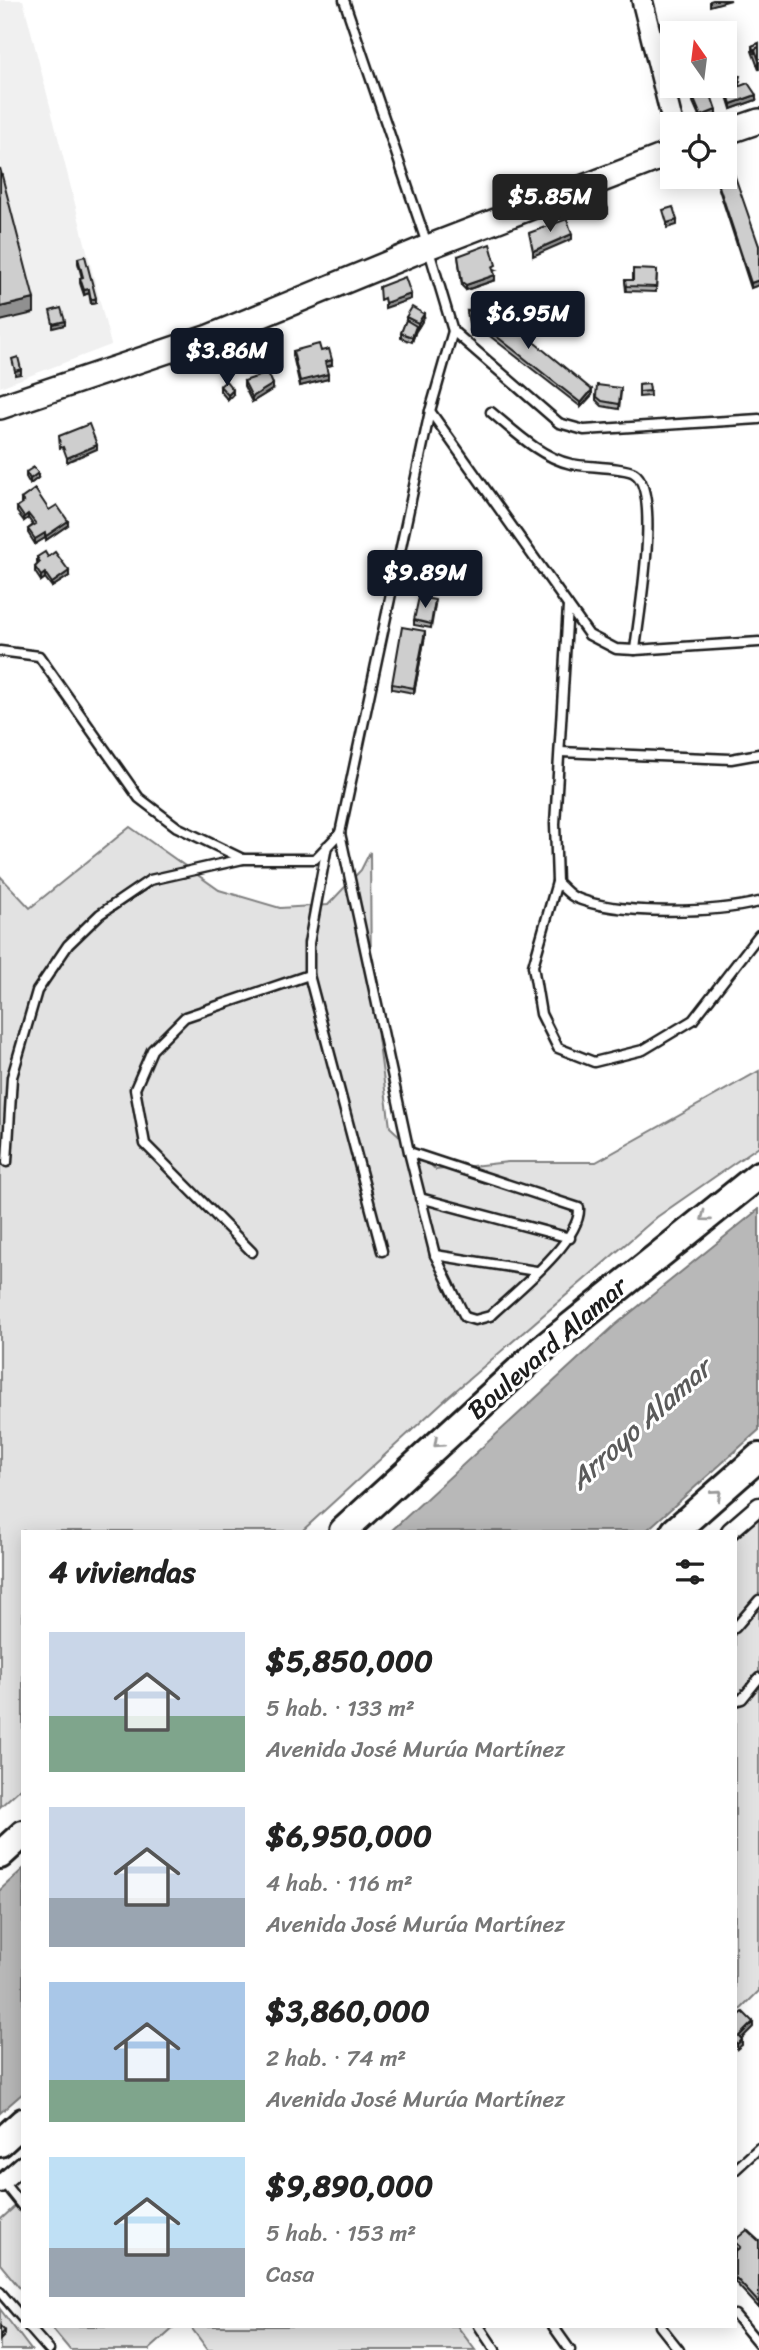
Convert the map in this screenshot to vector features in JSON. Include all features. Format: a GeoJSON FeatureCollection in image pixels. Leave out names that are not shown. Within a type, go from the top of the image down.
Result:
{"type":"FeatureCollection","features":[{"type":"Feature","properties":{"kind":"highway","name":"Boulevard Alamar"},"geometry":{"type":"LineString","coordinates":[[345,1530],[541,1350],[759,1175]]}},
{"type":"Feature","properties":{"kind":"highway"},"geometry":{"type":"LineString","coordinates":[[676,1530],[759,1457]]}},
{"type":"Feature","properties":{"kind":"highway"},"geometry":{"type":"LineString","coordinates":[[0,1855],[21,1836]]}},
{"type":"Feature","properties":{"kind":"highway"},"geometry":{"type":"LineString","coordinates":[[0,2143],[21,2124]]}},
{"type":"Feature","properties":{"kind":"main road"},"geometry":{"type":"LineString","coordinates":[[737,129],[759,121]]}},
{"type":"Feature","properties":{"kind":"main road"},"geometry":{"type":"LineString","coordinates":[[0,407],[209,337],[428,247],[660,158]]}},
{"type":"Feature","properties":{"kind":"street"},"geometry":{"type":"LineString","coordinates":[[642,0],[671,112]]}},
{"type":"Feature","properties":{"kind":"street"},"geometry":{"type":"LineString","coordinates":[[731,1530],[759,1506]]}},
{"type":"Feature","properties":{"kind":"street"},"geometry":{"type":"LineString","coordinates":[[1,2183],[21,2166]]}},
{"type":"Feature","properties":{"kind":"lane"},"geometry":{"type":"LineString","coordinates":[[344,0],[428,247],[453,331],[559,423],[584,430],[759,419]]}},
{"type":"Feature","properties":{"kind":"lane"},"geometry":{"type":"LineString","coordinates":[[409,1152],[579,1208],[580,1219],[570,1238],[490,1316],[475,1320],[465,1317],[435,1255],[420,1198],[409,1152],[340,833],[430,411],[453,331]]}},
{"type":"Feature","properties":{"kind":"lane"},"geometry":{"type":"LineString","coordinates":[[430,411],[589,635],[616,649],[635,650],[759,642]]}},
{"type":"Feature","properties":{"kind":"lane"},"geometry":{"type":"LineString","coordinates":[[491,412],[535,447],[567,463],[633,472],[644,482],[649,511],[635,650]]}},
{"type":"Feature","properties":{"kind":"lane"},"geometry":{"type":"LineString","coordinates":[[568,606],[555,824],[557,882],[533,966],[541,1014],[558,1048],[594,1062],[643,1050],[693,1020],[759,935]]}},
{"type":"Feature","properties":{"kind":"lane"},"geometry":{"type":"LineString","coordinates":[[0,651],[40,656],[139,798],[177,827],[243,859]]}},
{"type":"Feature","properties":{"kind":"lane"},"geometry":{"type":"LineString","coordinates":[[560,752],[731,759],[759,754]]}},
{"type":"Feature","properties":{"kind":"lane"},"geometry":{"type":"LineString","coordinates":[[6,1162],[12,1077],[37,991],[68,945],[100,914],[150,880],[243,859],[314,859],[340,833]]}},
{"type":"Feature","properties":{"kind":"lane"},"geometry":{"type":"LineString","coordinates":[[327,846],[309,943],[309,975],[382,1251]]}},
{"type":"Feature","properties":{"kind":"lane"},"geometry":{"type":"LineString","coordinates":[[557,882],[573,896],[625,910],[739,907],[759,902]]}},
{"type":"Feature","properties":{"kind":"lane"},"geometry":{"type":"LineString","coordinates":[[252,1252],[145,1144],[135,1089],[152,1050],[185,1017],[309,975]]}},
{"type":"Feature","properties":{"kind":"lane"},"geometry":{"type":"LineString","coordinates":[[420,1198],[570,1238]]}},
{"type":"Feature","properties":{"kind":"lane"},"geometry":{"type":"LineString","coordinates":[[435,1255],[536,1271]]}},
{"type":"Feature","properties":{"kind":"lane"},"geometry":{"type":"LineString","coordinates":[[737,1626],[759,1600]]}},
{"type":"Feature","properties":{"kind":"lane"},"geometry":{"type":"LineString","coordinates":[[737,1700],[759,1678]]}},
{"type":"Feature","properties":{"kind":"lane"},"geometry":{"type":"LineString","coordinates":[[737,2168],[759,2148]]}},
{"type":"Feature","properties":{"kind":"lane"},"geometry":{"type":"LineString","coordinates":[[1,2183],[21,2205]]}},
{"type":"Feature","properties":{"kind":"lane"},"geometry":{"type":"LineString","coordinates":[[0,2292],[21,2317]]}},
{"type":"Feature","properties":{"kind":"lane"},"geometry":{"type":"LineString","coordinates":[[737,2317],[759,2344]]}},
{"type":"Feature","properties":{"kind":"lane"},"geometry":{"type":"LineString","coordinates":[[30,2328],[49,2350]]}},
{"type":"Feature","properties":{"kind":"lane"},"geometry":{"type":"LineString","coordinates":[[480,2328],[495,2350]]}},
{"type":"Feature","properties":{"kind":"lane"},"geometry":{"type":"LineString","coordinates":[[554,2328],[570,2350]]}},
{"type":"Feature","properties":{"kind":"lane"},"geometry":{"type":"LineString","coordinates":[[662,2328],[678,2350]]}},
{"type":"Feature","properties":{"kind":"shaded area"},"geometry":{"type":"Polygon","coordinates":[[[0,0],[23,0],[111,345],[0,387],[0,0]]]}},
{"type":"Feature","properties":{"kind":"shaded area"},"geometry":{"type":"Polygon","coordinates":[[[130,827],[219,890],[280,908],[328,905],[361,870],[370,852],[371,985],[390,1127],[436,1170],[508,1162],[596,1162],[759,1071],[759,1146],[657,1217],[447,1398],[303,1530],[21,1530],[21,1788],[0,1807],[0,876],[30,908],[130,827]]]}},
{"type":"Feature","properties":{"kind":"shaded area"},"geometry":{"type":"Polygon","coordinates":[[[759,1506],[759,1991],[737,2013],[737,1530],[759,1506]]]}},
{"type":"Feature","properties":{"kind":"shaded area"},"geometry":{"type":"Polygon","coordinates":[[[21,2201],[21,2290],[0,2264],[0,2220],[21,2201]]]}},
{"type":"Feature","properties":{"kind":"shaded area"},"geometry":{"type":"Polygon","coordinates":[[[0,2309],[31,2350],[0,2350],[0,2309]]]}},
{"type":"Feature","properties":{"kind":"shaded area"},"geometry":{"type":"Polygon","coordinates":[[[52,2328],[174,2328],[149,2350],[70,2350],[52,2328]]]}},
{"type":"Feature","properties":{"kind":"shaded area"},"geometry":{"type":"Polygon","coordinates":[[[192,2328],[458,2328],[475,2350],[208,2350],[192,2328]]]}},
{"type":"Feature","properties":{"kind":"water","name":"Arroyo Alamar"},"geometry":{"type":"Polygon","coordinates":[[[759,1209],[759,1430],[647,1530],[392,1530],[614,1326],[759,1209]]]}},
{"type":"Feature","properties":{"kind":"water"},"geometry":{"type":"Polygon","coordinates":[[[21,1871],[21,2095],[0,2113],[0,1890],[21,1871]]]}},
{"type":"Feature","properties":{"kind":"building"},"geometry":{"type":"Polygon","coordinates":[[[748,83],[756,95],[731,104],[729,98],[737,98],[737,87],[748,83]]]}},
{"type":"Feature","properties":{"kind":"building"},"geometry":{"type":"Polygon","coordinates":[[[693,98],[712,98],[716,110],[699,112],[693,98]]]}},
{"type":"Feature","properties":{"kind":"building"},"geometry":{"type":"Polygon","coordinates":[[[0,168],[34,299],[0,307],[0,168]]]}},
{"type":"Feature","properties":{"kind":"building"},"geometry":{"type":"Polygon","coordinates":[[[737,182],[759,246],[759,280],[751,283],[720,189],[737,189],[737,182]]]}},
{"type":"Feature","properties":{"kind":"building"},"geometry":{"type":"Polygon","coordinates":[[[605,200],[608,209],[601,212],[598,203],[605,200]]]}},
{"type":"Feature","properties":{"kind":"building"},"geometry":{"type":"Polygon","coordinates":[[[673,207],[677,220],[667,223],[663,210],[673,207]]]}},
{"type":"Feature","properties":{"kind":"building"},"geometry":{"type":"Polygon","coordinates":[[[567,219],[572,234],[533,251],[529,233],[567,219]]]}},
{"type":"Feature","properties":{"kind":"building"},"geometry":{"type":"Polygon","coordinates":[[[490,244],[496,265],[492,267],[495,275],[466,285],[462,282],[458,256],[490,244]]]}},
{"type":"Feature","properties":{"kind":"building"},"geometry":{"type":"Polygon","coordinates":[[[85,256],[96,298],[91,300],[89,289],[84,290],[80,278],[83,277],[78,258],[85,256]]]}},
{"type":"Feature","properties":{"kind":"building"},"geometry":{"type":"Polygon","coordinates":[[[633,269],[657,270],[656,287],[626,286],[625,280],[633,280],[633,269]]]}},
{"type":"Feature","properties":{"kind":"building"},"geometry":{"type":"Polygon","coordinates":[[[405,277],[411,294],[385,303],[384,298],[380,300],[379,287],[405,277]]]}},
{"type":"Feature","properties":{"kind":"building"},"geometry":{"type":"Polygon","coordinates":[[[493,305],[498,323],[507,320],[592,390],[581,403],[486,328],[471,331],[467,311],[493,305]]]}},
{"type":"Feature","properties":{"kind":"building"},"geometry":{"type":"Polygon","coordinates":[[[412,307],[424,314],[418,323],[406,317],[412,307]]]}},
{"type":"Feature","properties":{"kind":"building"},"geometry":{"type":"Polygon","coordinates":[[[61,308],[65,321],[53,324],[50,311],[61,308]]]}},
{"type":"Feature","properties":{"kind":"building"},"geometry":{"type":"Polygon","coordinates":[[[406,320],[416,326],[412,337],[401,333],[406,320]]]}},
{"type":"Feature","properties":{"kind":"building"},"geometry":{"type":"Polygon","coordinates":[[[319,344],[321,351],[329,349],[332,360],[325,362],[328,374],[300,381],[293,351],[319,344]]]}},
{"type":"Feature","properties":{"kind":"building"},"geometry":{"type":"Polygon","coordinates":[[[18,357],[21,369],[15,371],[12,359],[18,357]]]}},
{"type":"Feature","properties":{"kind":"building"},"geometry":{"type":"Polygon","coordinates":[[[268,373],[273,384],[252,397],[244,381],[268,373]]]}},
{"type":"Feature","properties":{"kind":"building"},"geometry":{"type":"Polygon","coordinates":[[[226,381],[233,390],[228,395],[220,386],[226,381]]]}},
{"type":"Feature","properties":{"kind":"building"},"geometry":{"type":"Polygon","coordinates":[[[649,384],[650,391],[639,392],[639,385],[649,384]]]}},
{"type":"Feature","properties":{"kind":"building"},"geometry":{"type":"Polygon","coordinates":[[[597,385],[621,388],[619,404],[602,401],[596,396],[597,385]]]}},
{"type":"Feature","properties":{"kind":"building"},"geometry":{"type":"Polygon","coordinates":[[[89,424],[97,445],[67,458],[63,447],[60,448],[59,436],[89,424]]]}},
{"type":"Feature","properties":{"kind":"building"},"geometry":{"type":"Polygon","coordinates":[[[34,467],[38,473],[30,479],[26,472],[34,467]]]}},
{"type":"Feature","properties":{"kind":"building"},"geometry":{"type":"Polygon","coordinates":[[[35,489],[49,510],[57,505],[68,521],[46,536],[45,533],[35,539],[28,529],[36,524],[28,514],[24,517],[17,507],[24,502],[21,499],[35,489]]]}},
{"type":"Feature","properties":{"kind":"building"},"geometry":{"type":"Polygon","coordinates":[[[45,552],[48,557],[55,552],[69,571],[52,583],[45,573],[41,576],[35,567],[40,562],[37,557],[45,552]]]}},
{"type":"Feature","properties":{"kind":"building"},"geometry":{"type":"Polygon","coordinates":[[[419,597],[435,600],[431,624],[414,620],[419,597]]]}},
{"type":"Feature","properties":{"kind":"building"},"geometry":{"type":"Polygon","coordinates":[[[402,627],[425,631],[414,688],[392,684],[402,627]]]}},
{"type":"Feature","properties":{"kind":"building"},"geometry":{"type":"Polygon","coordinates":[[[743,2012],[753,2022],[739,2036],[742,2040],[737,2044],[737,2017],[743,2012]]]}},
{"type":"Feature","properties":{"kind":"building"},"geometry":{"type":"Polygon","coordinates":[[[747,2230],[759,2241],[759,2303],[737,2279],[737,2250],[740,2247],[737,2238],[747,2230]]]}}]}
